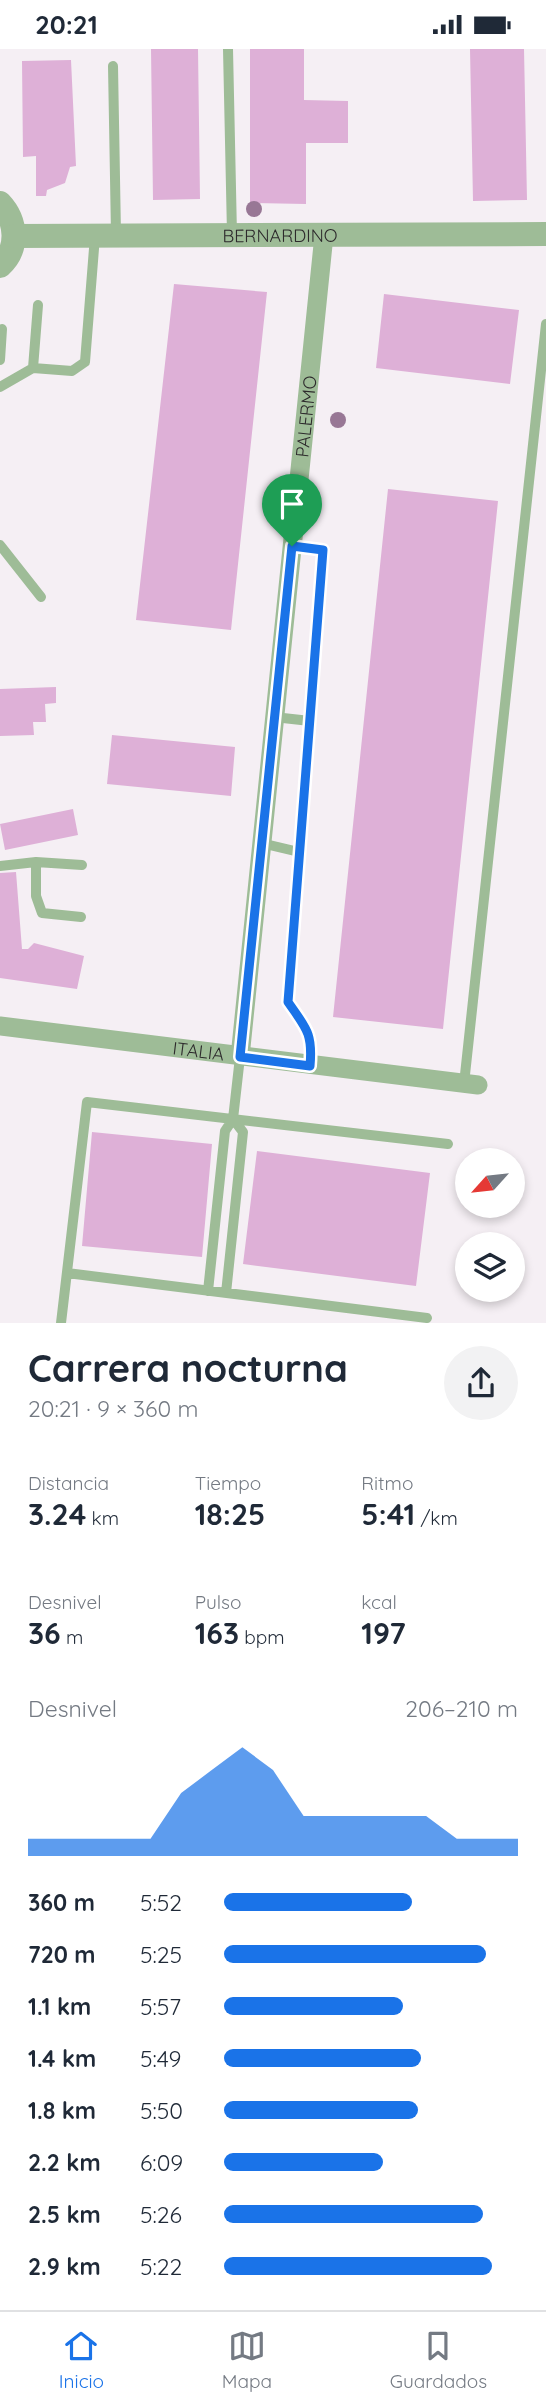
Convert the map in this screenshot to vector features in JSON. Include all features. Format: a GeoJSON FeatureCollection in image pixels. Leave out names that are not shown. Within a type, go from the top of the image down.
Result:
{"type":"FeatureCollection","features":[{"type":"Feature","properties":{"kind":"street"},"geometry":{"type":"LineString","coordinates":[[0,204],[12,222],[14,236],[12,249],[0,266]]}},
{"type":"Feature","properties":{"kind":"street","name":"BERNARDINO"},"geometry":{"type":"LineString","coordinates":[[14,236],[546,234]]}},
{"type":"Feature","properties":{"kind":"street","name":"PALERMO"},"geometry":{"type":"LineString","coordinates":[[240,1057],[324,235]]}},
{"type":"Feature","properties":{"kind":"street","name":"ITALIA"},"geometry":{"type":"LineString","coordinates":[[0,1026],[471,1084]]}},
{"type":"Feature","properties":{"kind":"lane"},"geometry":{"type":"LineString","coordinates":[[228,49],[232,234]]}},
{"type":"Feature","properties":{"kind":"lane"},"geometry":{"type":"LineString","coordinates":[[0,387],[33,368],[72,372],[85,362],[106,235],[113,66]]}},
{"type":"Feature","properties":{"kind":"lane"},"geometry":{"type":"LineString","coordinates":[[33,368],[38,305]]}},
{"type":"Feature","properties":{"kind":"lane"},"geometry":{"type":"LineString","coordinates":[[471,1084],[546,324]]}},
{"type":"Feature","properties":{"kind":"lane"},"geometry":{"type":"LineString","coordinates":[[0,360],[2,329]]}},
{"type":"Feature","properties":{"kind":"lane"},"geometry":{"type":"LineString","coordinates":[[0,545],[41,597]]}},
{"type":"Feature","properties":{"kind":"lane"},"geometry":{"type":"LineString","coordinates":[[292,546],[323,550],[288,1002],[308,1029],[312,1044],[310,1066]]}},
{"type":"Feature","properties":{"kind":"lane"},"geometry":{"type":"LineString","coordinates":[[275,717],[310,721]]}},
{"type":"Feature","properties":{"kind":"lane"},"geometry":{"type":"LineString","coordinates":[[261,843],[299,852]]}},
{"type":"Feature","properties":{"kind":"lane"},"geometry":{"type":"LineString","coordinates":[[36,862],[36,896],[42,913],[81,917]]}},
{"type":"Feature","properties":{"kind":"lane"},"geometry":{"type":"LineString","coordinates":[[0,866],[36,862],[82,865]]}},
{"type":"Feature","properties":{"kind":"lane"},"geometry":{"type":"LineString","coordinates":[[208,1291],[225,1131],[233,1119],[240,1057]]}},
{"type":"Feature","properties":{"kind":"lane"},"geometry":{"type":"LineString","coordinates":[[61,1323],[87,1102],[449,1144]]}},
{"type":"Feature","properties":{"kind":"lane"},"geometry":{"type":"LineString","coordinates":[[226,1293],[243,1132],[233,1119]]}},
{"type":"Feature","properties":{"kind":"lane"},"geometry":{"type":"LineString","coordinates":[[67,1273],[427,1318]]}},
{"type":"Feature","properties":{"kind":"building"},"geometry":{"type":"Polygon","coordinates":[[[151,49],[198,49],[200,199],[153,200],[151,49]]]}},
{"type":"Feature","properties":{"kind":"building"},"geometry":{"type":"Polygon","coordinates":[[[250,49],[304,49],[304,100],[348,101],[348,143],[306,143],[306,204],[250,203],[250,49]]]}},
{"type":"Feature","properties":{"kind":"building"},"geometry":{"type":"Polygon","coordinates":[[[470,49],[524,49],[527,200],[473,201],[470,49]]]}},
{"type":"Feature","properties":{"kind":"building"},"geometry":{"type":"Polygon","coordinates":[[[71,60],[76,166],[70,167],[65,183],[47,190],[46,196],[36,196],[36,156],[23,157],[22,61],[71,60]]]}},
{"type":"Feature","properties":{"kind":"building"},"geometry":{"type":"Polygon","coordinates":[[[174,284],[267,292],[231,630],[136,620],[174,284]]]}},
{"type":"Feature","properties":{"kind":"building"},"geometry":{"type":"Polygon","coordinates":[[[384,294],[519,310],[510,384],[376,368],[384,294]]]}},
{"type":"Feature","properties":{"kind":"building"},"geometry":{"type":"Polygon","coordinates":[[[388,489],[498,501],[443,1029],[333,1017],[388,489]]]}},
{"type":"Feature","properties":{"kind":"building"},"geometry":{"type":"Polygon","coordinates":[[[56,687],[56,703],[45,704],[46,722],[33,722],[34,735],[0,736],[0,689],[56,687]]]}},
{"type":"Feature","properties":{"kind":"building"},"geometry":{"type":"Polygon","coordinates":[[[112,735],[235,747],[231,796],[107,784],[112,735]]]}},
{"type":"Feature","properties":{"kind":"building"},"geometry":{"type":"Polygon","coordinates":[[[73,809],[78,835],[5,850],[0,824],[73,809]]]}},
{"type":"Feature","properties":{"kind":"building"},"geometry":{"type":"Polygon","coordinates":[[[16,872],[22,949],[28,949],[34,943],[84,956],[77,989],[0,978],[0,873],[16,872]]]}},
{"type":"Feature","properties":{"kind":"building"},"geometry":{"type":"Polygon","coordinates":[[[92,1132],[212,1144],[202,1257],[82,1246],[92,1132]]]}},
{"type":"Feature","properties":{"kind":"building"},"geometry":{"type":"Polygon","coordinates":[[[257,1151],[430,1173],[416,1286],[243,1264],[257,1151]]]}},
{"type":"Feature","properties":{"kind":"route"},"geometry":{"type":"LineString","coordinates":[[292,546],[323,550],[288,1002],[308,1029],[312,1044],[310,1066],[240,1057],[292,546]]}}]}
